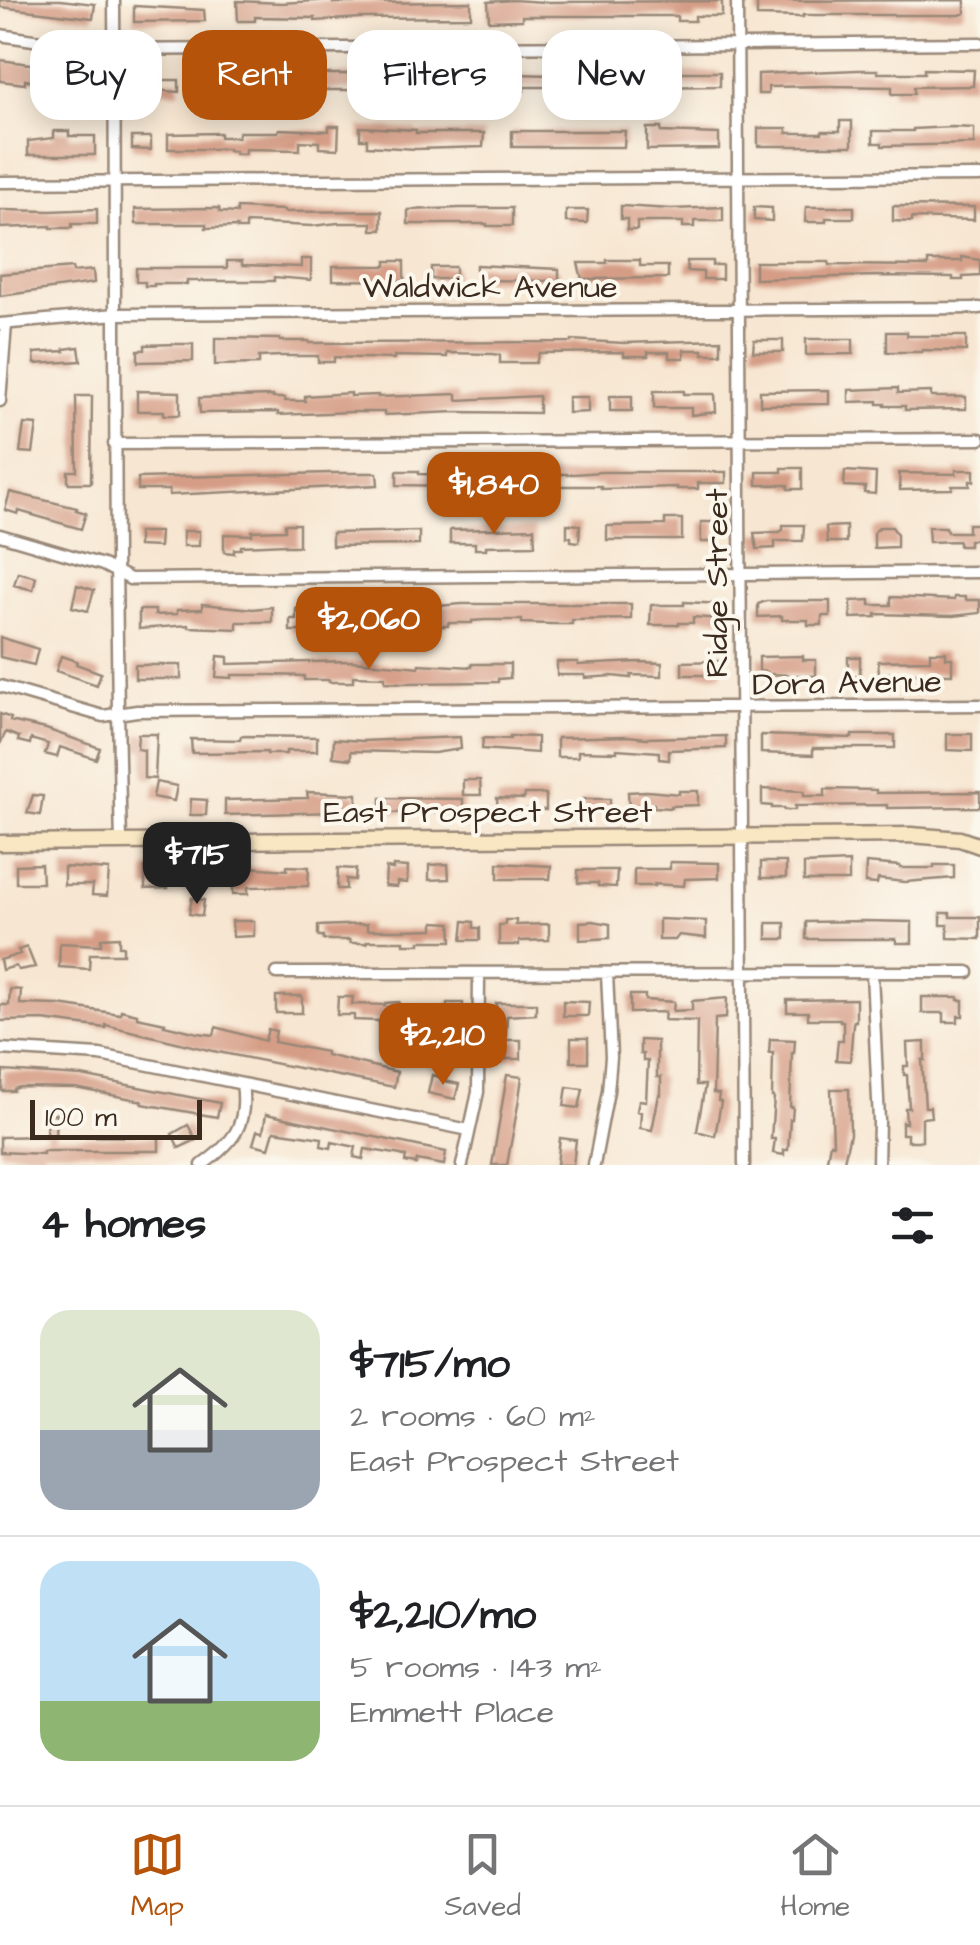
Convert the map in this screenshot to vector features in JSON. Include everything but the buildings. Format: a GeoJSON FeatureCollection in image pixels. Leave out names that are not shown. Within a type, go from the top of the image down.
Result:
{"type":"FeatureCollection","features":[{"type":"Feature","properties":{"kind":"street"},"geometry":{"type":"LineString","coordinates":[[114,0],[114,30]]}},
{"type":"Feature","properties":{"kind":"street","name":"Ridge Street"},"geometry":{"type":"LineString","coordinates":[[736,0],[744,1165]]}},
{"type":"Feature","properties":{"kind":"street"},"geometry":{"type":"LineString","coordinates":[[0,35],[30,40]]}},
{"type":"Feature","properties":{"kind":"street"},"geometry":{"type":"LineString","coordinates":[[162,50],[980,43]]}},
{"type":"Feature","properties":{"kind":"street"},"geometry":{"type":"LineString","coordinates":[[115,120],[114,444],[121,842]]}},
{"type":"Feature","properties":{"kind":"street"},"geometry":{"type":"LineString","coordinates":[[0,182],[980,176]]}},
{"type":"Feature","properties":{"kind":"street","name":"Waldwick Avenue"},"geometry":{"type":"LineString","coordinates":[[3,324],[116,314],[980,308]]}},
{"type":"Feature","properties":{"kind":"street"},"geometry":{"type":"LineString","coordinates":[[0,401],[3,324]]}},
{"type":"Feature","properties":{"kind":"street"},"geometry":{"type":"LineString","coordinates":[[114,444],[980,438]]}},
{"type":"Feature","properties":{"kind":"street"},"geometry":{"type":"LineString","coordinates":[[0,534],[103,565],[130,579],[980,572]]}},
{"type":"Feature","properties":{"kind":"street","name":"Dora Avenue"},"geometry":{"type":"LineString","coordinates":[[0,686],[103,716],[156,711],[980,705]]}},
{"type":"Feature","properties":{"kind":"street","name":"East Prospect Street"},"geometry":{"type":"LineString","coordinates":[[0,843],[912,835],[978,844]]}},
{"type":"Feature","properties":{"kind":"street"},"geometry":{"type":"LineString","coordinates":[[277,972],[968,972]]}},
{"type":"Feature","properties":{"kind":"street"},"geometry":{"type":"LineString","coordinates":[[872,972],[878,1165]]}},
{"type":"Feature","properties":{"kind":"street"},"geometry":{"type":"LineString","coordinates":[[462,1165],[478,1092],[478,974]]}},
{"type":"Feature","properties":{"kind":"street"},"geometry":{"type":"LineString","coordinates":[[594,1165],[611,1056],[608,974]]}},
{"type":"Feature","properties":{"kind":"street"},"geometry":{"type":"LineString","coordinates":[[0,1049],[100,1055],[469,1130]]}},
{"type":"Feature","properties":{"kind":"street"},"geometry":{"type":"LineString","coordinates":[[202,1165],[227,1145],[242,1122],[242,1084]]}}]}
